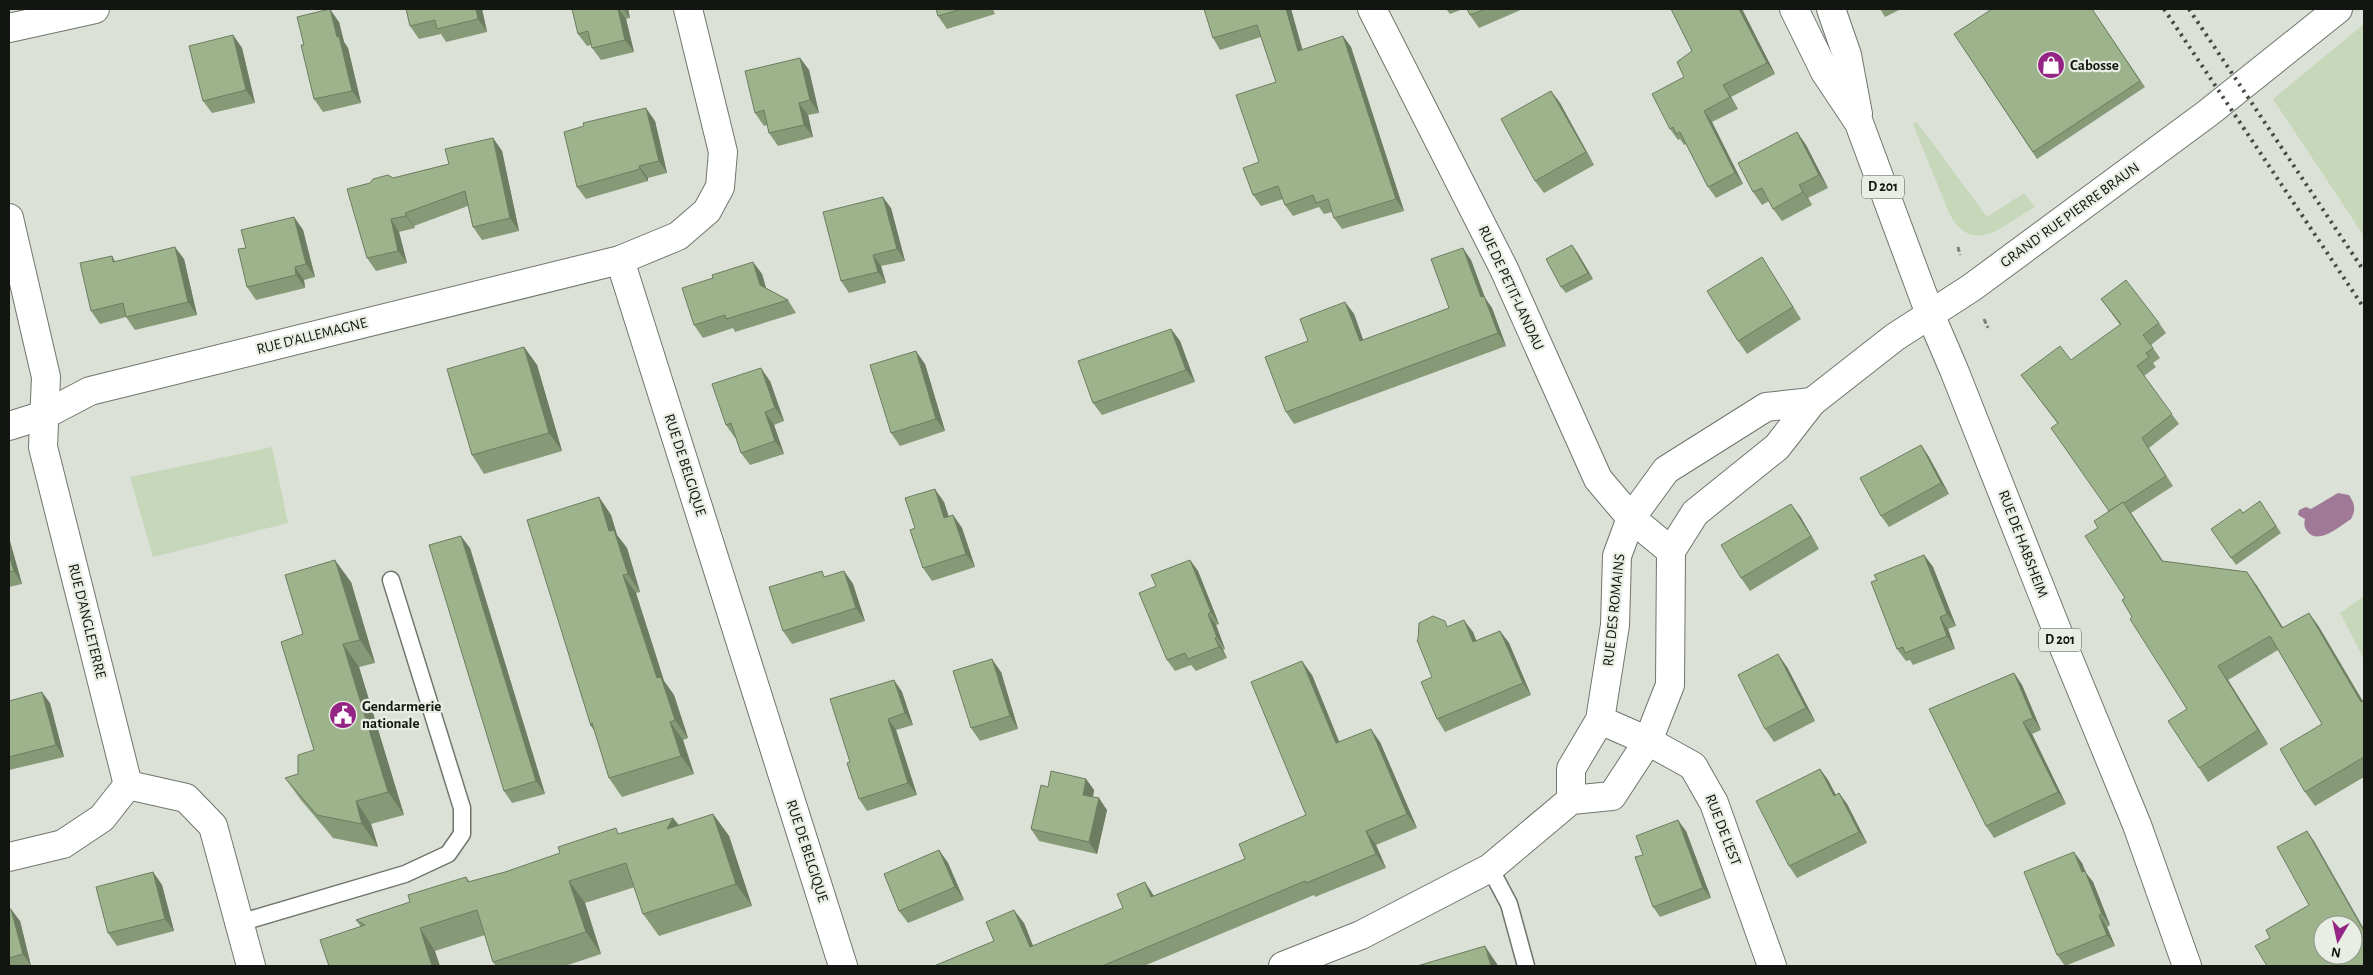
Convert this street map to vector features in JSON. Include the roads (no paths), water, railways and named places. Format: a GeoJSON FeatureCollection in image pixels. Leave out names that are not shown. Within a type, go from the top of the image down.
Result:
{"type":"FeatureCollection","features":[{"type":"Feature","properties":{"kind":"street"},"geometry":{"type":"LineString","coordinates":[[9,28],[95,9]]}},
{"type":"Feature","properties":{"kind":"street"},"geometry":{"type":"LineString","coordinates":[[620,260],[678,236],[707,212],[720,187],[723,152],[688,9]]}},
{"type":"Feature","properties":{"kind":"street","name":"RUE DE PETIT-LANDAU"},"geometry":{"type":"LineString","coordinates":[[1372,9],[1504,269],[1598,479],[1631,518],[1670,551]]}},
{"type":"Feature","properties":{"kind":"street","name":"RUE DE HABSHEIM"},"geometry":{"type":"LineString","coordinates":[[1794,9],[1825,72],[1859,123]]}},
{"type":"Feature","properties":{"kind":"street","name":"RUE DE HABSHEIM"},"geometry":{"type":"LineString","coordinates":[[1830,9],[1847,55],[1859,123],[1930,314],[2137,825],[2187,966]]}},
{"type":"Feature","properties":{"kind":"street","name":"GRAND' RUE PIERRE BRAUN"},"geometry":{"type":"LineString","coordinates":[[1930,314],[1971,288],[2208,113],[2338,9]]}},
{"type":"Feature","properties":{"kind":"street","name":"RUE D'ANGLETERRE"},"geometry":{"type":"LineString","coordinates":[[9,218],[46,377],[43,447],[128,785]]}},
{"type":"Feature","properties":{"kind":"street","name":"RUE D'ALLEMAGNE"},"geometry":{"type":"LineString","coordinates":[[9,426],[44,415],[90,391],[620,260]]}},
{"type":"Feature","properties":{"kind":"street","name":"RUE DE BELGIQUE"},"geometry":{"type":"LineString","coordinates":[[620,260],[843,966]]}},
{"type":"Feature","properties":{"kind":"street"},"geometry":{"type":"LineString","coordinates":[[1283,966],[1361,935],[1490,868],[1571,800],[1612,796],[1648,741],[1670,685],[1670,551],[1695,513],[1777,447],[1812,402],[1896,337],[1930,314]]}},
{"type":"Feature","properties":{"kind":"street","name":"RUE DES ROMAINS"},"geometry":{"type":"LineString","coordinates":[[1571,800],[1571,769],[1600,720],[1615,625],[1616,556],[1631,518],[1666,470],[1766,407],[1812,402]]}},
{"type":"Feature","properties":{"kind":"street","name":"RUE DE L'EST"},"geometry":{"type":"LineString","coordinates":[[1600,720],[1648,741],[1693,766],[1714,803],[1772,966]]}},
{"type":"Feature","properties":{"kind":"street"},"geometry":{"type":"LineString","coordinates":[[9,857],[63,844],[102,818],[128,785],[186,798],[213,826],[250,966]]}},
{"type":"Feature","properties":{"kind":"lane"},"geometry":{"type":"LineString","coordinates":[[239,923],[405,874],[448,854],[462,834],[462,808],[391,580]]}},
{"type":"Feature","properties":{"kind":"lane"},"geometry":{"type":"LineString","coordinates":[[1490,868],[1509,904],[1526,966]]}},
{"type":"Feature","properties":{"kind":"railway"},"geometry":{"type":"LineString","coordinates":[[2164,9],[2364,308]]}},
{"type":"Feature","properties":{"kind":"railway"},"geometry":{"type":"LineString","coordinates":[[2189,9],[2364,271]]}},
{"type":"Feature","properties":{"kind":"place","name":"Cabosse"},"geometry":{"type":"Point","coordinates":[2051,65]}},
{"type":"Feature","properties":{"kind":"place","name":"Gendarmerie nationale"},"geometry":{"type":"Point","coordinates":[343,715]}}]}
